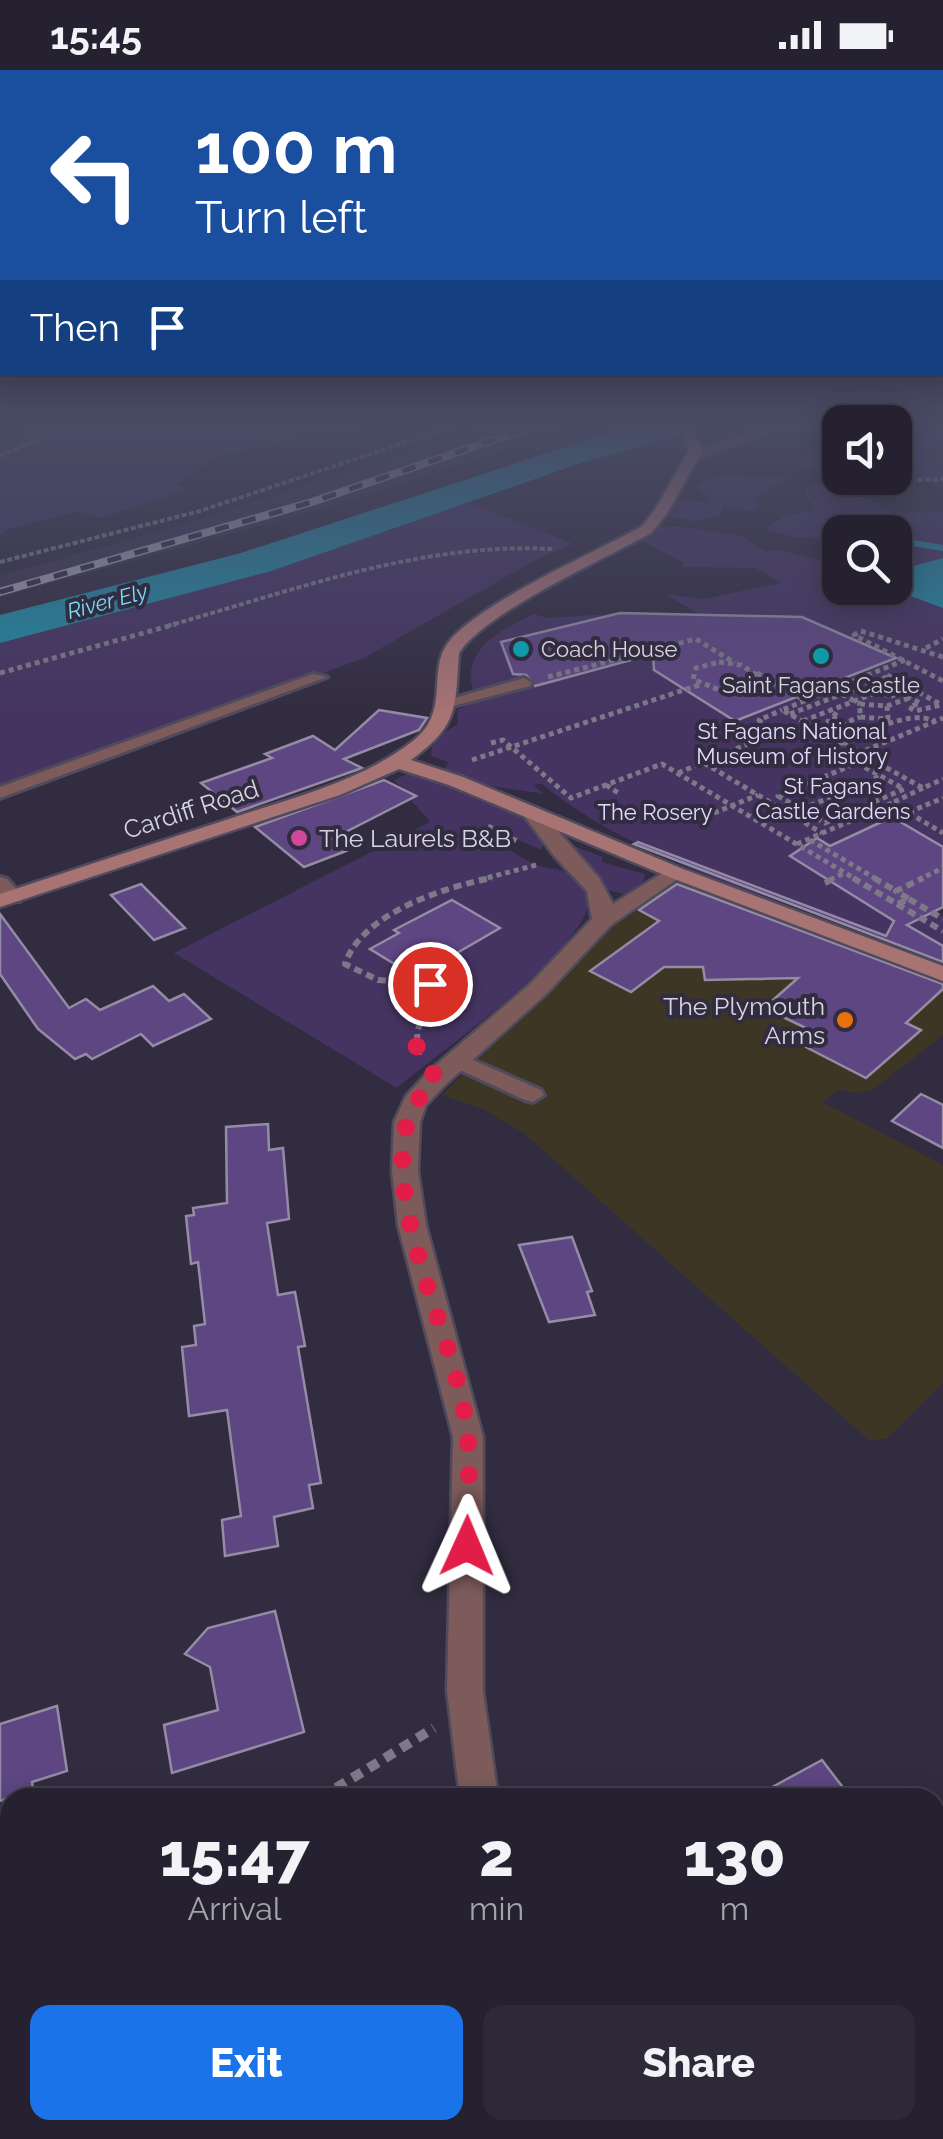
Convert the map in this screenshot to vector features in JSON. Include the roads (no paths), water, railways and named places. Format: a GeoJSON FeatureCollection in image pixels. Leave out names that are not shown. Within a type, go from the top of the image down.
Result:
{"type":"FeatureCollection","features":[{"type":"Feature","properties":{"kind":"street"},"geometry":{"type":"LineString","coordinates":[[450,702],[449,663],[458,642],[497,612],[655,523]]}},
{"type":"Feature","properties":{"kind":"street","name":"Cardiff Road"},"geometry":{"type":"LineString","coordinates":[[4,894],[333,792],[397,762],[440,726],[450,702]]}},
{"type":"Feature","properties":{"kind":"street"},"geometry":{"type":"LineString","coordinates":[[397,762],[943,974]]}},
{"type":"Feature","properties":{"kind":"street"},"geometry":{"type":"LineString","coordinates":[[532,813],[559,850],[593,882],[604,908],[603,920]]}},
{"type":"Feature","properties":{"kind":"street"},"geometry":{"type":"LineString","coordinates":[[478,1788],[467,1709],[466,1418],[412,1225],[405,1170],[407,1122],[415,1102],[447,1069],[579,950],[603,920],[676,873]]}},
{"type":"Feature","properties":{"kind":"lane"},"geometry":{"type":"LineString","coordinates":[[0,794],[319,676]]}},
{"type":"Feature","properties":{"kind":"lane"},"geometry":{"type":"LineString","coordinates":[[450,702],[524,683]]}},
{"type":"Feature","properties":{"kind":"lane"},"geometry":{"type":"LineString","coordinates":[[447,1069],[533,1095]]}},
{"type":"Feature","properties":{"kind":"water"},"geometry":{"type":"Polygon","coordinates":[[[943,558],[943,608],[912,597],[912,566],[943,558]]]}},
{"type":"Feature","properties":{"kind":"waterway","name":"River Ely"},"geometry":{"type":"LineString","coordinates":[[0,629],[256,562],[371,523]]}},
{"type":"Feature","properties":{"kind":"waterway"},"geometry":{"type":"LineString","coordinates":[[912,543],[943,548]]}},
{"type":"Feature","properties":{"kind":"railway"},"geometry":{"type":"LineString","coordinates":[[0,592],[241,523]]}},
{"type":"Feature","properties":{"kind":"place","name":"Coach House"},"geometry":{"type":"Point","coordinates":[521,649]}},
{"type":"Feature","properties":{"kind":"place","name":"Saint Fagans Castle"},"geometry":{"type":"Point","coordinates":[821,656]}},
{"type":"Feature","properties":{"kind":"place","name":"The Laurels B&B"},"geometry":{"type":"Point","coordinates":[299,838]}},
{"type":"Feature","properties":{"kind":"place","name":"The Plymouth Arms"},"geometry":{"type":"Point","coordinates":[845,1020]}},
{"type":"Feature","properties":{"kind":"park label","name":"St Fagans National Museum of History"},"geometry":{"type":"Point","coordinates":[792,744]}},
{"type":"Feature","properties":{"kind":"park label","name":"St Fagans Castle Gardens"},"geometry":{"type":"Point","coordinates":[833,798]}},
{"type":"Feature","properties":{"kind":"park label","name":"The Rosery"},"geometry":{"type":"Point","coordinates":[655,812]}}]}
